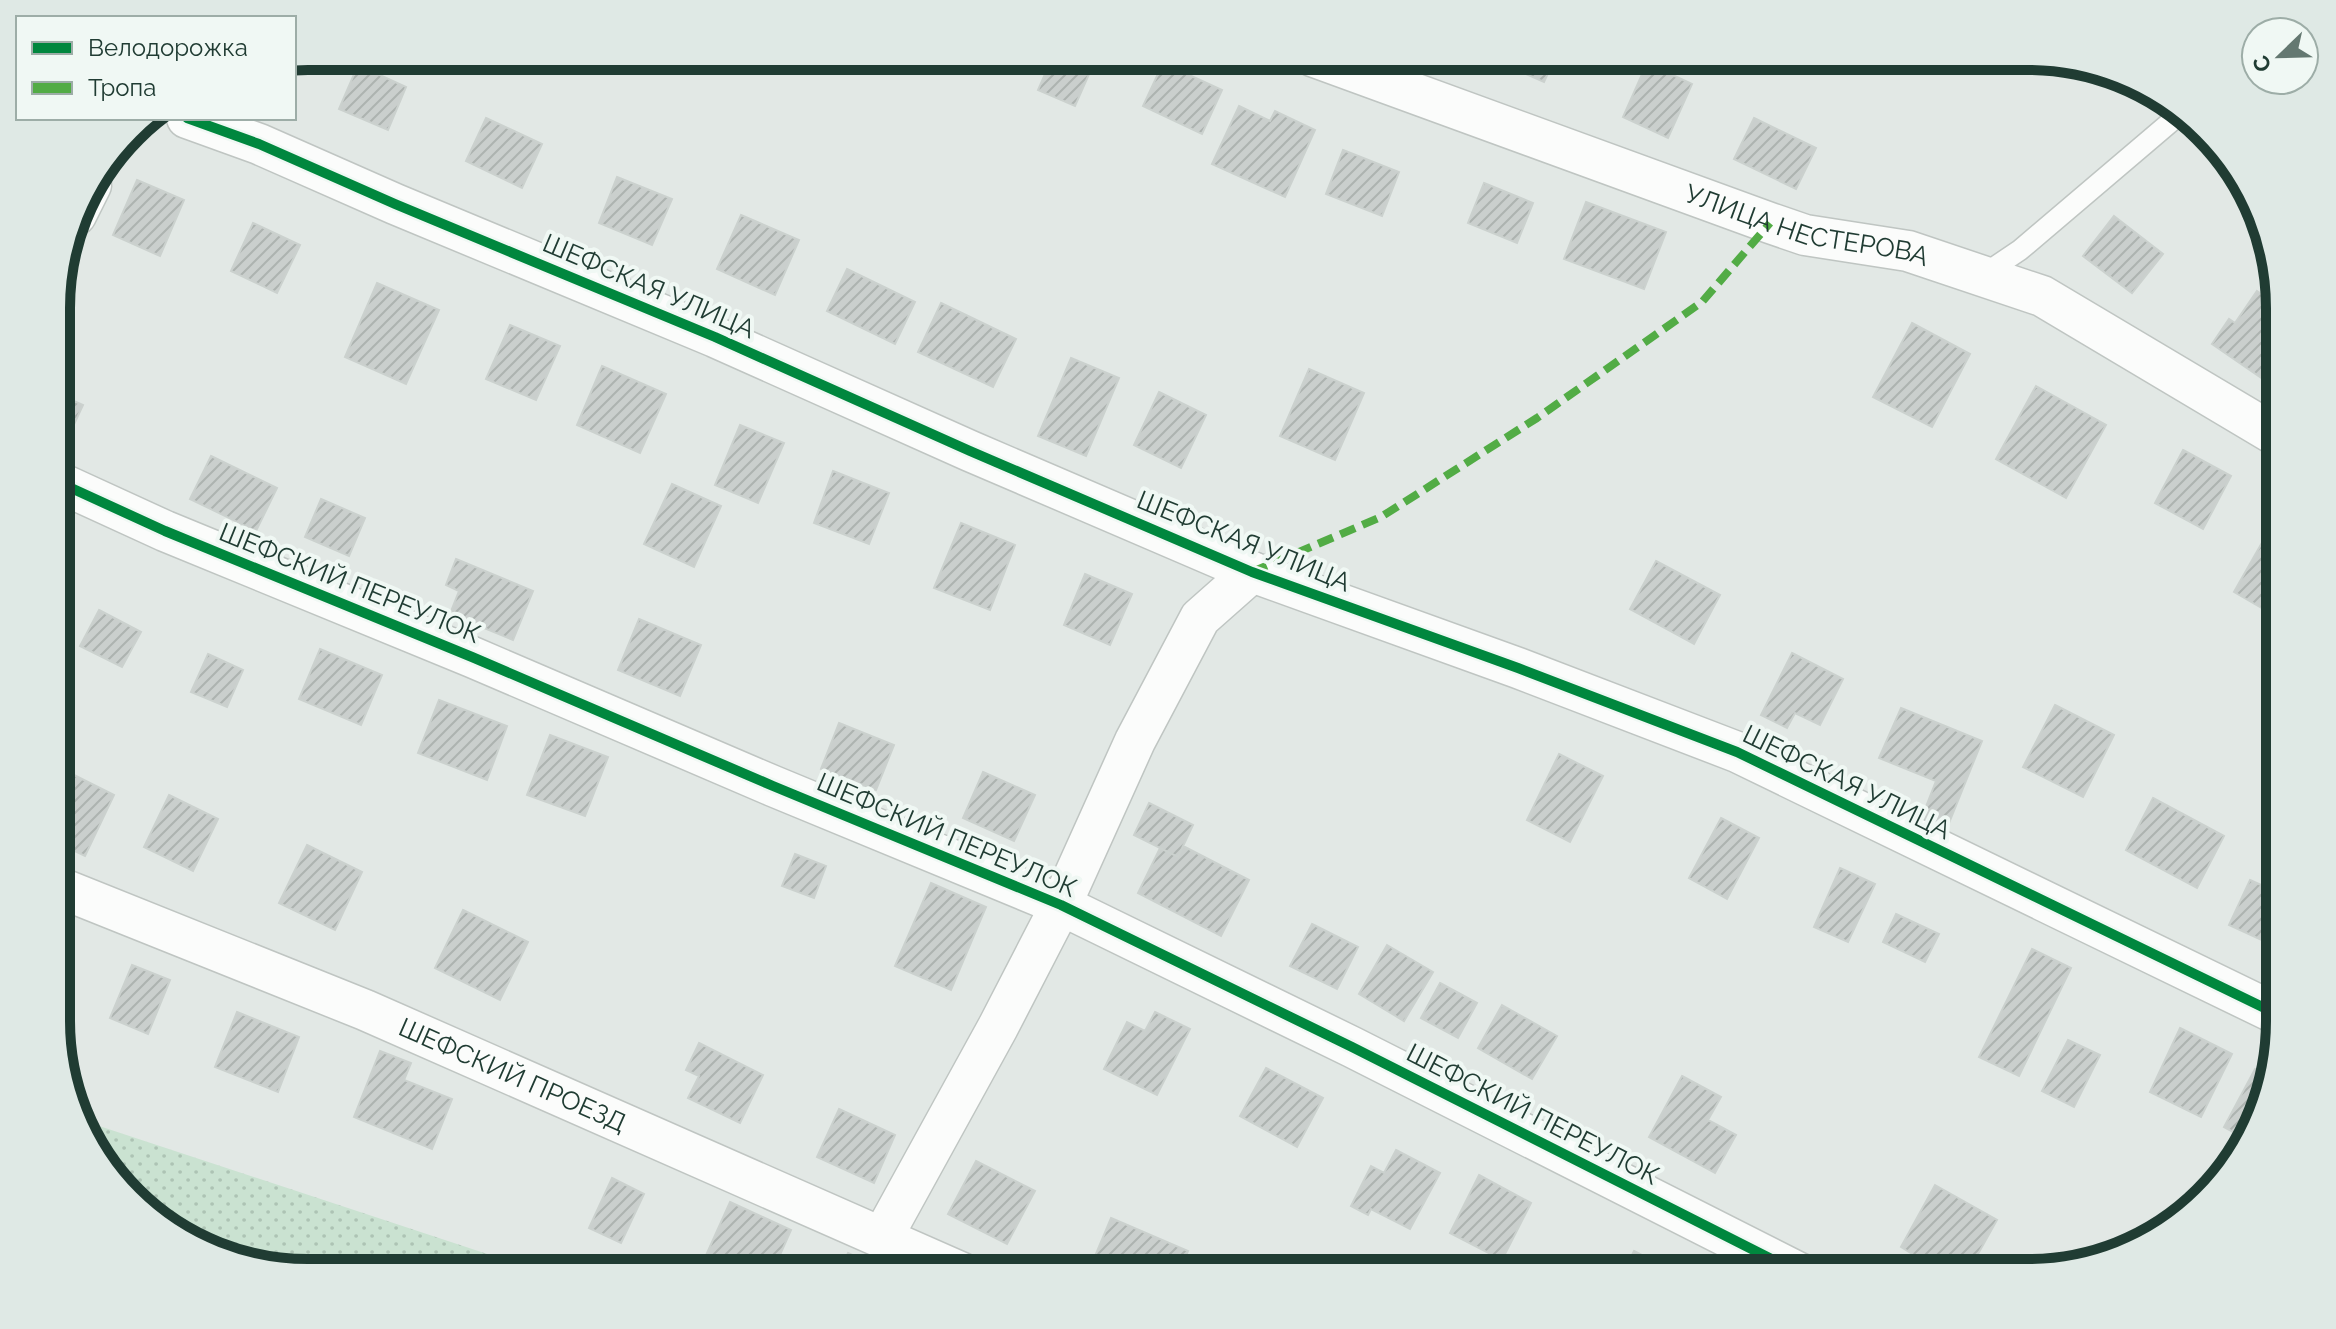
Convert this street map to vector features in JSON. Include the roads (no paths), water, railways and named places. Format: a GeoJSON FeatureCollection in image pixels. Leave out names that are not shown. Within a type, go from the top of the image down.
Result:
{"type":"FeatureCollection","features":[{"type":"Feature","properties":{"kind":"street","name":"УЛИЦА НЕСТЕРОВА"},"geometry":{"type":"LineString","coordinates":[[1351,70],[1805,235],[1908,251],[2042,296],[2265,429]]}},
{"type":"Feature","properties":{"kind":"street","name":"ШЕФСКАЯ УЛИЦА"},"geometry":{"type":"LineString","coordinates":[[193,120],[259,144],[715,337],[1252,572],[1518,668],[1737,752],[2265,1008]]}},
{"type":"Feature","properties":{"kind":"street","name":"ШЕФСКИЙ ПЕРЕУЛОК"},"geometry":{"type":"LineString","coordinates":[[70,487],[165,531],[1061,905],[1352,1047],[1770,1258]]}},
{"type":"Feature","properties":{"kind":"street"},"geometry":{"type":"LineString","coordinates":[[883,1236],[1061,905],[1135,741],[1200,618],[1252,572]]}},
{"type":"Feature","properties":{"kind":"street","name":"ШЕФСКИЙ ПРОЕЗД"},"geometry":{"type":"LineString","coordinates":[[70,892],[365,1010],[931,1259]]}},
{"type":"Feature","properties":{"kind":"lane"},"geometry":{"type":"LineString","coordinates":[[1983,275],[2020,250],[2174,119]]}}]}
